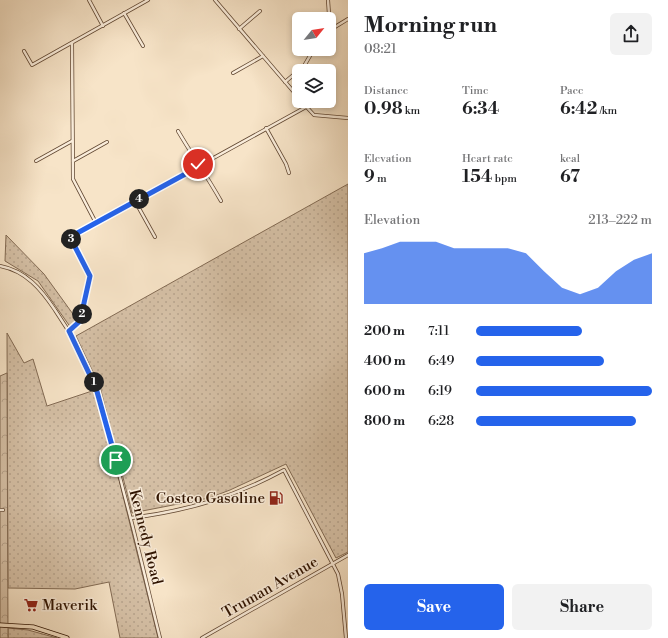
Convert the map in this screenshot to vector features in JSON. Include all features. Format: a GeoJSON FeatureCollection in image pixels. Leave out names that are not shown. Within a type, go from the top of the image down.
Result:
{"type":"FeatureCollection","features":[{"type":"Feature","properties":{"kind":"main road"},"geometry":{"type":"LineString","coordinates":[[0,625],[33,627],[67,638]]}},
{"type":"Feature","properties":{"kind":"street"},"geometry":{"type":"LineString","coordinates":[[89,0],[103,26]]}},
{"type":"Feature","properties":{"kind":"street"},"geometry":{"type":"LineString","coordinates":[[24,51],[32,65],[148,0]]}},
{"type":"Feature","properties":{"kind":"street"},"geometry":{"type":"LineString","coordinates":[[215,0],[292,90]]}},
{"type":"Feature","properties":{"kind":"street"},"geometry":{"type":"LineString","coordinates":[[328,0],[329,12]]}},
{"type":"Feature","properties":{"kind":"street"},"geometry":{"type":"LineString","coordinates":[[239,29],[260,11]]}},
{"type":"Feature","properties":{"kind":"street"},"geometry":{"type":"LineString","coordinates":[[124,13],[143,46]]}},
{"type":"Feature","properties":{"kind":"street"},"geometry":{"type":"LineString","coordinates":[[336,26],[348,19]]}},
{"type":"Feature","properties":{"kind":"street"},"geometry":{"type":"LineString","coordinates":[[72,43],[72,162],[74,183],[96,223]]}},
{"type":"Feature","properties":{"kind":"street"},"geometry":{"type":"LineString","coordinates":[[233,72],[263,56]]}},
{"type":"Feature","properties":{"kind":"street"},"geometry":{"type":"LineString","coordinates":[[285,82],[304,66],[310,56]]}},
{"type":"Feature","properties":{"kind":"street"},"geometry":{"type":"LineString","coordinates":[[63,241],[302,108]]}},
{"type":"Feature","properties":{"kind":"street"},"geometry":{"type":"LineString","coordinates":[[308,108],[314,115],[348,118]]}},
{"type":"Feature","properties":{"kind":"street"},"geometry":{"type":"LineString","coordinates":[[266,128],[287,166],[289,173]]}},
{"type":"Feature","properties":{"kind":"street"},"geometry":{"type":"LineString","coordinates":[[178,130],[221,201]]}},
{"type":"Feature","properties":{"kind":"street"},"geometry":{"type":"LineString","coordinates":[[36,162],[72,140]]}},
{"type":"Feature","properties":{"kind":"street"},"geometry":{"type":"LineString","coordinates":[[72,162],[107,142]]}},
{"type":"Feature","properties":{"kind":"street"},"geometry":{"type":"LineString","coordinates":[[135,201],[155,237]]}},
{"type":"Feature","properties":{"kind":"street"},"geometry":{"type":"LineString","coordinates":[[69,331],[80,321],[90,276],[70,237]]}},
{"type":"Feature","properties":{"kind":"street","name":"Kennedy Road"},"geometry":{"type":"LineString","coordinates":[[0,266],[18,272],[35,284],[52,305],[69,331],[88,368],[101,402],[160,638]]}},
{"type":"Feature","properties":{"kind":"street"},"geometry":{"type":"LineString","coordinates":[[131,518],[169,512],[210,502],[240,492],[284,470],[338,574],[342,591],[346,638]]}},
{"type":"Feature","properties":{"kind":"street","name":"Truman Avenue"},"geometry":{"type":"LineString","coordinates":[[202,638],[348,555]]}},
{"type":"Feature","properties":{"kind":"green space"},"geometry":{"type":"Polygon","coordinates":[[[348,184],[348,552],[336,558],[286,464],[209,498],[132,513],[100,387],[76,336],[348,184]]]}},
{"type":"Feature","properties":{"kind":"green space"},"geometry":{"type":"Polygon","coordinates":[[[6,235],[44,274],[78,321],[71,328],[38,281],[5,261],[6,235]]]}},
{"type":"Feature","properties":{"kind":"green space"},"geometry":{"type":"Polygon","coordinates":[[[7,333],[24,363],[33,359],[47,406],[95,390],[105,423],[158,638],[120,638],[109,582],[75,589],[8,588],[7,333]]]}},
{"type":"Feature","properties":{"kind":"green space"},"geometry":{"type":"Polygon","coordinates":[[[7,373],[8,638],[0,638],[0,376],[7,373]]]}},
{"type":"Feature","properties":{"kind":"green space"},"geometry":{"type":"Polygon","coordinates":[[[8,628],[28,630],[57,638],[8,638],[8,628]]]}},
{"type":"Feature","properties":{"kind":"place","name":"Costco Gasoline"},"geometry":{"type":"Point","coordinates":[276,498]}},
{"type":"Feature","properties":{"kind":"place","name":"Maverik"},"geometry":{"type":"Point","coordinates":[31,605]}},
{"type":"Feature","properties":{"kind":"route"},"geometry":{"type":"LineString","coordinates":[[116,460],[96,388],[85,361],[69,331],[79,324],[90,276],[70,237],[200,166],[198,164]]}}]}
